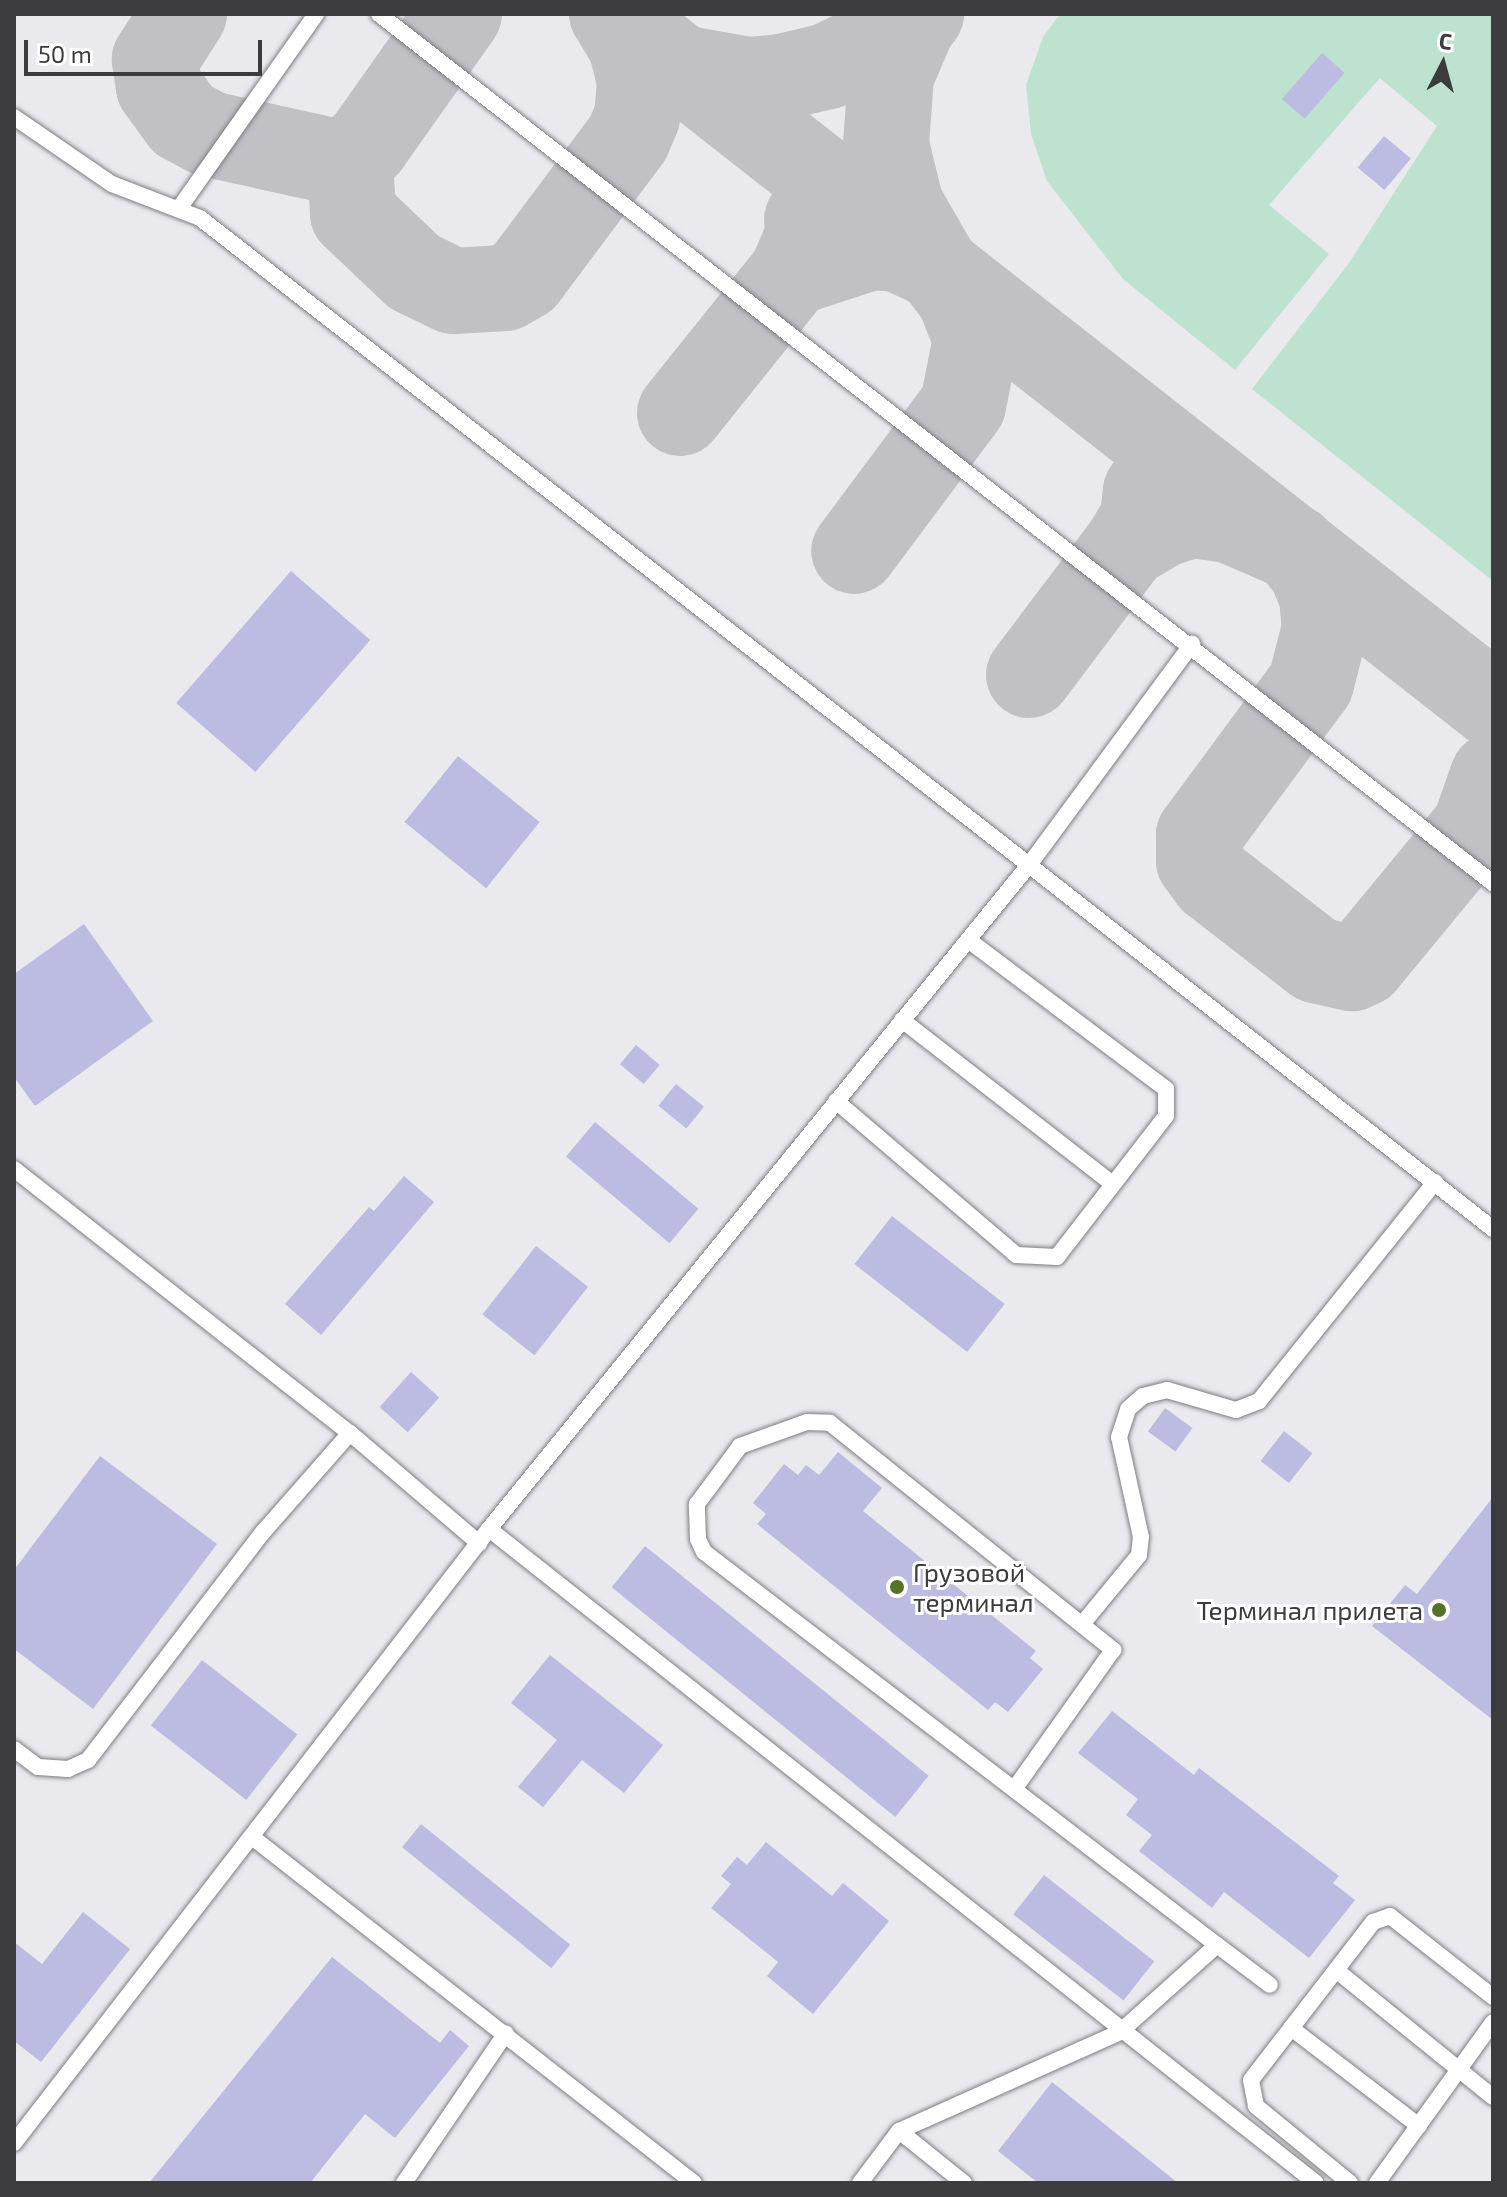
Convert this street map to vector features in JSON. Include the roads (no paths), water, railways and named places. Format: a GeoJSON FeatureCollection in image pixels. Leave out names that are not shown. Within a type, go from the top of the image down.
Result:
{"type":"FeatureCollection","features":[{"type":"Feature","properties":{"kind":"lane"},"geometry":{"type":"LineString","coordinates":[[180,207],[316,14]]}},
{"type":"Feature","properties":{"kind":"lane"},"geometry":{"type":"LineString","coordinates":[[379,14],[1192,644],[1493,883]]}},
{"type":"Feature","properties":{"kind":"lane"},"geometry":{"type":"LineString","coordinates":[[14,117],[112,184],[180,207],[1493,1229]]}},
{"type":"Feature","properties":{"kind":"lane"},"geometry":{"type":"LineString","coordinates":[[14,2143],[484,1536],[1029,865],[1192,644]]}},
{"type":"Feature","properties":{"kind":"lane"},"geometry":{"type":"LineString","coordinates":[[836,1101],[1016,1255],[1057,1257],[1166,1116],[1166,1089],[968,940]]}},
{"type":"Feature","properties":{"kind":"lane"},"geometry":{"type":"LineString","coordinates":[[902,1020],[1113,1184]]}},
{"type":"Feature","properties":{"kind":"lane"},"geometry":{"type":"LineString","coordinates":[[14,1169],[1316,2183]]}},
{"type":"Feature","properties":{"kind":"lane"},"geometry":{"type":"LineString","coordinates":[[1083,1623],[1139,1555],[1141,1537],[1119,1437],[1128,1409],[1143,1396],[1167,1390],[1236,1410],[1259,1401],[1435,1182]]}},
{"type":"Feature","properties":{"kind":"lane"},"geometry":{"type":"LineString","coordinates":[[1015,1788],[1113,1650],[830,1423],[807,1422],[740,1446],[697,1504],[698,1539],[718,1565],[1270,1985]]}},
{"type":"Feature","properties":{"kind":"lane"},"geometry":{"type":"LineString","coordinates":[[14,1749],[38,1767],[68,1769],[88,1760],[264,1531],[350,1433]]}},
{"type":"Feature","properties":{"kind":"lane"},"geometry":{"type":"LineString","coordinates":[[252,1837],[694,2183]]}},
{"type":"Feature","properties":{"kind":"lane"},"geometry":{"type":"LineString","coordinates":[[1350,2183],[1251,2099],[1251,2080],[1373,1922],[1390,1916],[1493,1997]]}},
{"type":"Feature","properties":{"kind":"lane"},"geometry":{"type":"LineString","coordinates":[[860,2183],[899,2131],[1120,2032],[1217,1945]]}},
{"type":"Feature","properties":{"kind":"lane"},"geometry":{"type":"LineString","coordinates":[[1336,1970],[1493,2097]]}},
{"type":"Feature","properties":{"kind":"lane"},"geometry":{"type":"LineString","coordinates":[[1377,2183],[1493,2022]]}},
{"type":"Feature","properties":{"kind":"lane"},"geometry":{"type":"LineString","coordinates":[[1291,2028],[1419,2126]]}},
{"type":"Feature","properties":{"kind":"lane"},"geometry":{"type":"LineString","coordinates":[[404,2183],[506,2033]]}},
{"type":"Feature","properties":{"kind":"lane"},"geometry":{"type":"LineString","coordinates":[[899,2131],[964,2183]]}},
{"type":"Feature","properties":{"kind":"place","name":"Грузовой терминал"},"geometry":{"type":"Point","coordinates":[897,1587]}},
{"type":"Feature","properties":{"kind":"place","name":"Терминал прилета"},"geometry":{"type":"Point","coordinates":[1439,1610]}}]}
